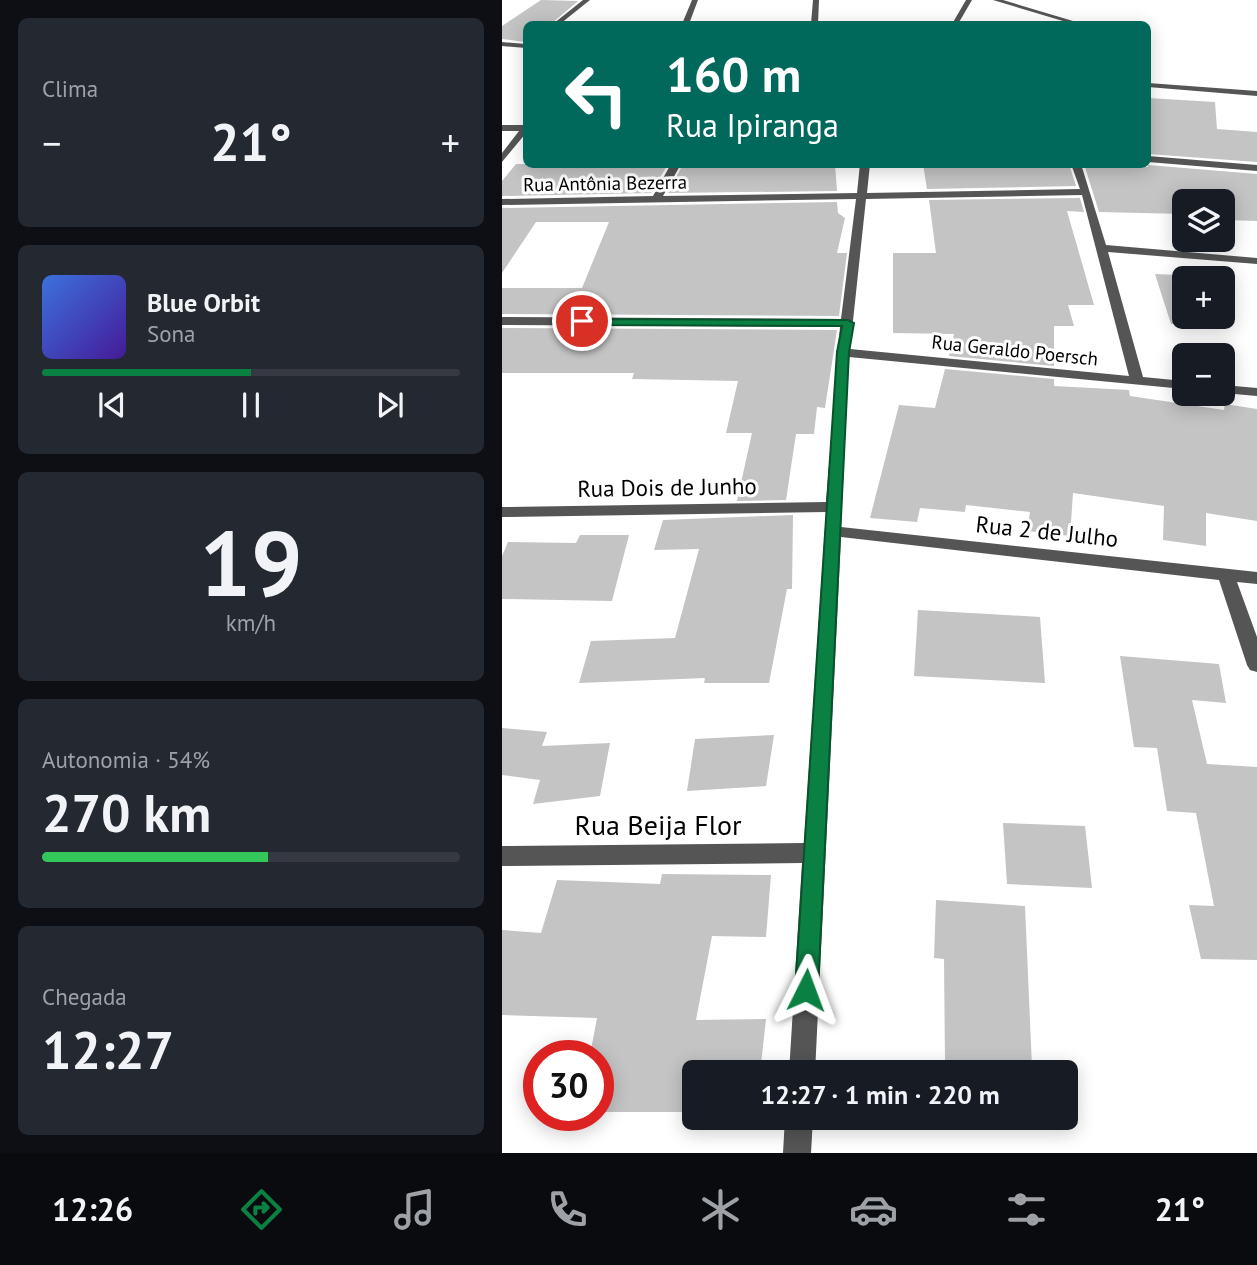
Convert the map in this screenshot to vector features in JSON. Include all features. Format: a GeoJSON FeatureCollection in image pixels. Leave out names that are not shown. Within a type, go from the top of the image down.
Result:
{"type":"FeatureCollection","features":[{"type":"Feature","properties":{"kind":"street"},"geometry":{"type":"LineString","coordinates":[[560,21],[587,0]]}},
{"type":"Feature","properties":{"kind":"street"},"geometry":{"type":"LineString","coordinates":[[686,21],[695,0]]}},
{"type":"Feature","properties":{"kind":"street"},"geometry":{"type":"LineString","coordinates":[[815,21],[816,0]]}},
{"type":"Feature","properties":{"kind":"street"},"geometry":{"type":"LineString","coordinates":[[957,21],[969,0]]}},
{"type":"Feature","properties":{"kind":"street"},"geometry":{"type":"LineString","coordinates":[[996,0],[1069,21]]}},
{"type":"Feature","properties":{"kind":"street"},"geometry":{"type":"LineString","coordinates":[[502,44],[523,46]]}},
{"type":"Feature","properties":{"kind":"street"},"geometry":{"type":"LineString","coordinates":[[1151,85],[1257,92]]}},
{"type":"Feature","properties":{"kind":"street"},"geometry":{"type":"LineString","coordinates":[[502,128],[523,128]]}},
{"type":"Feature","properties":{"kind":"street"},"geometry":{"type":"LineString","coordinates":[[502,159],[523,132]]}},
{"type":"Feature","properties":{"kind":"street"},"geometry":{"type":"LineString","coordinates":[[1151,159],[1257,168]]}},
{"type":"Feature","properties":{"kind":"street"},"geometry":{"type":"LineString","coordinates":[[656,200],[674,168]]}},
{"type":"Feature","properties":{"kind":"street"},"geometry":{"type":"LineString","coordinates":[[803,1060],[843,352],[865,168]]}},
{"type":"Feature","properties":{"kind":"street"},"geometry":{"type":"LineString","coordinates":[[1077,168],[1137,381]]}},
{"type":"Feature","properties":{"kind":"street","name":"Rua Antônia Bezerra"},"geometry":{"type":"LineString","coordinates":[[502,202],[1086,192]]}},
{"type":"Feature","properties":{"kind":"street"},"geometry":{"type":"LineString","coordinates":[[1100,248],[1257,261]]}},
{"type":"Feature","properties":{"kind":"street"},"geometry":{"type":"LineString","coordinates":[[502,321],[848,323]]}},
{"type":"Feature","properties":{"kind":"street","name":"Rua Geraldo Poersch"},"geometry":{"type":"LineString","coordinates":[[843,352],[1172,384]]}},
{"type":"Feature","properties":{"kind":"street"},"geometry":{"type":"LineString","coordinates":[[1235,390],[1257,392]]}},
{"type":"Feature","properties":{"kind":"street","name":"Rua Dois de Junho"},"geometry":{"type":"LineString","coordinates":[[502,512],[833,507]]}},
{"type":"Feature","properties":{"kind":"street","name":"Rua 2 de Julho"},"geometry":{"type":"LineString","coordinates":[[832,531],[1257,578]]}},
{"type":"Feature","properties":{"kind":"street"},"geometry":{"type":"LineString","coordinates":[[1226,574],[1257,665]]}},
{"type":"Feature","properties":{"kind":"street","name":"Rua Beija Flor"},"geometry":{"type":"LineString","coordinates":[[502,856],[814,853]]}},
{"type":"Feature","properties":{"kind":"street"},"geometry":{"type":"LineString","coordinates":[[797,1153],[798,1130]]}},
{"type":"Feature","properties":{"kind":"building"},"geometry":{"type":"Polygon","coordinates":[[[541,0],[578,1],[555,21],[523,21],[523,42],[502,39],[502,26],[541,0]]]}},
{"type":"Feature","properties":{"kind":"building"},"geometry":{"type":"Polygon","coordinates":[[[1151,98],[1215,102],[1217,129],[1257,132],[1257,162],[1151,154],[1151,98]]]}},
{"type":"Feature","properties":{"kind":"building"},"geometry":{"type":"Polygon","coordinates":[[[516,164],[523,164],[523,168],[666,168],[651,193],[502,196],[502,181],[516,164]]]}},
{"type":"Feature","properties":{"kind":"building"},"geometry":{"type":"Polygon","coordinates":[[[1151,165],[1257,174],[1257,221],[1235,220],[1235,189],[1172,189],[1172,214],[1099,212],[1085,168],[1151,168],[1151,165]]]}},
{"type":"Feature","properties":{"kind":"building"},"geometry":{"type":"Polygon","coordinates":[[[681,168],[835,168],[837,191],[668,193],[681,168]]]}},
{"type":"Feature","properties":{"kind":"building"},"geometry":{"type":"Polygon","coordinates":[[[924,168],[1070,168],[1076,186],[927,189],[924,168]]]}},
{"type":"Feature","properties":{"kind":"building"},"geometry":{"type":"Polygon","coordinates":[[[1080,198],[1084,212],[1067,211],[1094,305],[1068,305],[1074,326],[1054,326],[1054,366],[949,356],[954,334],[893,333],[893,253],[936,253],[929,200],[1080,198]]]}},
{"type":"Feature","properties":{"kind":"building"},"geometry":{"type":"Polygon","coordinates":[[[837,202],[838,213],[845,218],[837,253],[847,253],[839,316],[502,314],[502,288],[582,288],[609,222],[536,222],[502,273],[502,208],[837,202]]]}},
{"type":"Feature","properties":{"kind":"building"},"geometry":{"type":"Polygon","coordinates":[[[1155,274],[1172,275],[1171,324],[1155,274]]]}},
{"type":"Feature","properties":{"kind":"building"},"geometry":{"type":"Polygon","coordinates":[[[502,328],[837,330],[825,408],[817,407],[814,434],[796,434],[786,500],[737,501],[752,433],[726,433],[738,381],[632,379],[634,373],[502,373],[502,328]]]}},
{"type":"Feature","properties":{"kind":"building"},"geometry":{"type":"Polygon","coordinates":[[[945,369],[1054,379],[1054,386],[1129,390],[1130,396],[1172,402],[1172,406],[1224,410],[1225,406],[1235,406],[1257,409],[1257,521],[1206,513],[1206,546],[1163,540],[1164,506],[1073,493],[1070,536],[1027,531],[1030,512],[966,505],[965,512],[920,508],[917,522],[870,518],[899,405],[935,408],[945,369]]]}},
{"type":"Feature","properties":{"kind":"building"},"geometry":{"type":"Polygon","coordinates":[[[793,515],[792,589],[787,589],[769,683],[704,683],[705,678],[579,683],[591,641],[675,638],[699,549],[654,550],[663,520],[793,515]]]}},
{"type":"Feature","properties":{"kind":"building"},"geometry":{"type":"Polygon","coordinates":[[[580,535],[629,535],[612,601],[502,599],[502,556],[508,542],[576,543],[580,535]]]}},
{"type":"Feature","properties":{"kind":"building"},"geometry":{"type":"Polygon","coordinates":[[[918,610],[1040,617],[1045,683],[914,676],[918,610]]]}},
{"type":"Feature","properties":{"kind":"building"},"geometry":{"type":"Polygon","coordinates":[[[1120,656],[1219,664],[1226,703],[1192,700],[1207,764],[1257,767],[1257,960],[1201,959],[1189,905],[1214,906],[1196,813],[1167,811],[1157,748],[1134,747],[1120,656]]]}},
{"type":"Feature","properties":{"kind":"building"},"geometry":{"type":"Polygon","coordinates":[[[502,728],[547,732],[542,746],[610,743],[600,796],[533,804],[540,780],[502,775],[502,728]]]}},
{"type":"Feature","properties":{"kind":"building"},"geometry":{"type":"Polygon","coordinates":[[[774,735],[766,786],[687,791],[695,739],[774,735]]]}},
{"type":"Feature","properties":{"kind":"building"},"geometry":{"type":"Polygon","coordinates":[[[1003,823],[1085,826],[1092,888],[1007,884],[1003,823]]]}},
{"type":"Feature","properties":{"kind":"building"},"geometry":{"type":"Polygon","coordinates":[[[662,874],[771,875],[766,937],[712,936],[696,1020],[766,1019],[761,1060],[682,1060],[682,1112],[614,1112],[614,1040],[593,1040],[597,1018],[502,1015],[502,930],[541,933],[557,880],[660,884],[662,874]]]}},
{"type":"Feature","properties":{"kind":"building"},"geometry":{"type":"Polygon","coordinates":[[[936,900],[1025,906],[1032,1060],[945,1060],[944,959],[934,958],[936,900]]]}},
{"type":"Feature","properties":{"kind":"route"},"geometry":{"type":"LineString","coordinates":[[582,321],[848,323],[843,352],[806,990]]}}]}
